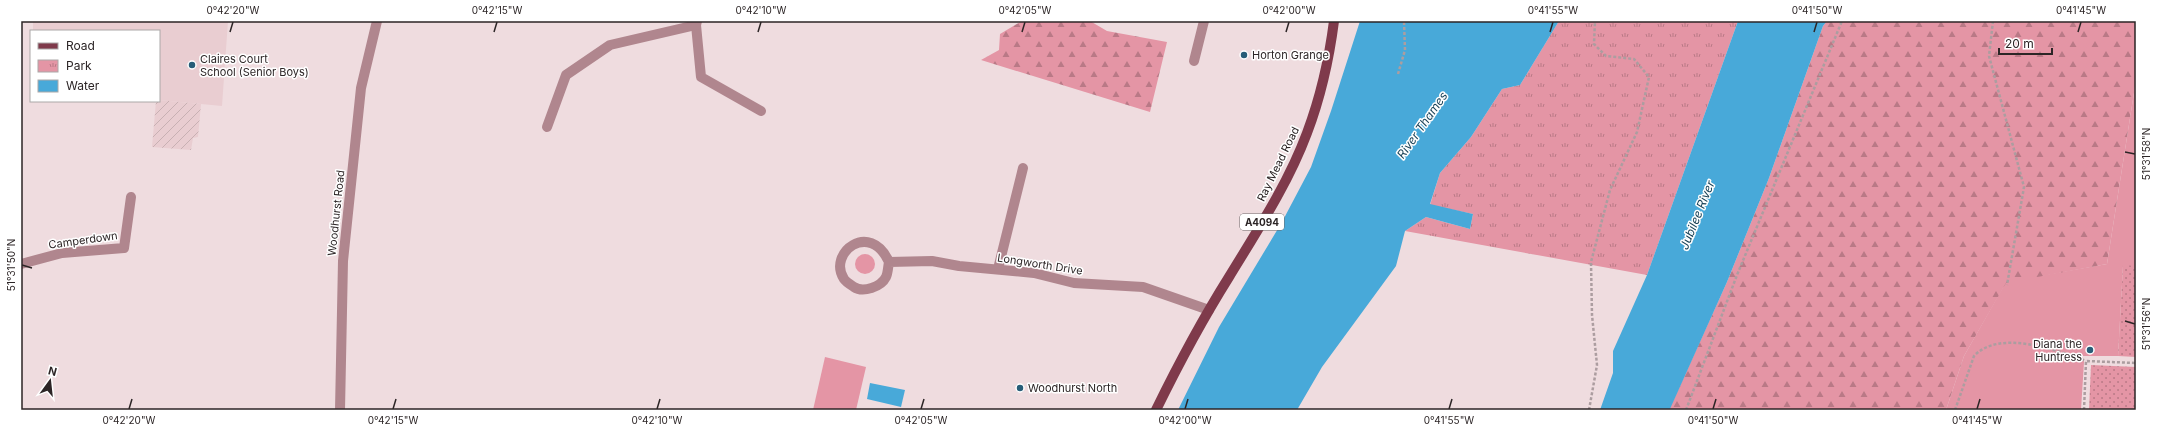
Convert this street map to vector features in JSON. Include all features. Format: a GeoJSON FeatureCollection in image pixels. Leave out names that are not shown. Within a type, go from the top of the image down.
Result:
{"type":"FeatureCollection","features":[{"type":"Feature","properties":{"kind":"main road","name":"Ray Mead Road"},"geometry":{"type":"LineString","coordinates":[[1156,410],[1186,349],[1208,310],[1268,213],[1295,162],[1307,134],[1323,83],[1334,21]]}},
{"type":"Feature","properties":{"kind":"street","name":"Woodhurst Road"},"geometry":{"type":"LineString","coordinates":[[340,410],[343,261],[361,88],[377,21]]}},
{"type":"Feature","properties":{"kind":"street"},"geometry":{"type":"LineString","coordinates":[[1194,61],[1204,21]]}},
{"type":"Feature","properties":{"kind":"street"},"geometry":{"type":"LineString","coordinates":[[547,127],[566,75],[603,49],[610,45],[696,23],[700,77],[762,111]]}},
{"type":"Feature","properties":{"kind":"street"},"geometry":{"type":"LineString","coordinates":[[998,269],[1023,168]]}},
{"type":"Feature","properties":{"kind":"street","name":"Camperdown"},"geometry":{"type":"LineString","coordinates":[[21,264],[62,253],[124,248],[131,197]]}},
{"type":"Feature","properties":{"kind":"street"},"geometry":{"type":"LineString","coordinates":[[858,242],[874,243],[884,251],[889,262],[886,278],[873,289],[857,289],[844,280],[840,265],[845,250],[858,242]]}},
{"type":"Feature","properties":{"kind":"street","name":"Longworth Drive"},"geometry":{"type":"LineString","coordinates":[[889,262],[932,261],[959,266],[1034,273],[1074,283],[1143,287],[1208,310]]}},
{"type":"Feature","properties":{"kind":"path"},"geometry":{"type":"LineString","coordinates":[[1398,74],[1405,50],[1404,21]]}},
{"type":"Feature","properties":{"kind":"path"},"geometry":{"type":"LineString","coordinates":[[1589,410],[1597,365],[1592,314],[1591,262],[1610,190],[1638,132],[1649,77],[1634,59],[1606,56],[1594,44],[1595,21]]}},
{"type":"Feature","properties":{"kind":"path"},"geometry":{"type":"LineString","coordinates":[[1686,410],[1737,275],[1842,21]]}},
{"type":"Feature","properties":{"kind":"path"},"geometry":{"type":"LineString","coordinates":[[1993,21],[1989,56],[2024,187],[2007,286]]}},
{"type":"Feature","properties":{"kind":"path"},"geometry":{"type":"LineString","coordinates":[[1955,410],[1974,356],[1980,349],[2013,343],[2036,345],[2056,350],[2086,361],[2136,362]]}},
{"type":"Feature","properties":{"kind":"path"},"geometry":{"type":"LineString","coordinates":[[2084,410],[2086,361]]}},
{"type":"Feature","properties":{"kind":"shaded area","name":"Claires Court School (Senior Boys)"},"geometry":{"type":"Polygon","coordinates":[[[33,21],[228,21],[222,106],[160,100],[160,30],[33,30],[33,21]]]}},
{"type":"Feature","properties":{"kind":"shaded area"},"geometry":{"type":"Polygon","coordinates":[[[160,100],[201,104],[198,137],[193,138],[191,150],[152,147],[156,102],[160,102],[160,100]]]}},
{"type":"Feature","properties":{"kind":"green space"},"geometry":{"type":"Polygon","coordinates":[[[1022,21],[1090,21],[1107,31],[1167,42],[1150,112],[981,60],[999,50],[1000,34],[1022,21]]]}},
{"type":"Feature","properties":{"kind":"green space"},"geometry":{"type":"Polygon","coordinates":[[[1559,21],[1738,21],[1647,275],[1405,231],[1426,217],[1470,229],[1473,214],[1430,205],[1440,173],[1471,137],[1502,89],[1520,85],[1559,21]]]}},
{"type":"Feature","properties":{"kind":"green space"},"geometry":{"type":"Polygon","coordinates":[[[1827,21],[2136,21],[2136,80],[2107,264],[2006,283],[1964,356],[1946,410],[1669,410],[1727,282],[1769,178],[1823,26],[1827,21]]]}},
{"type":"Feature","properties":{"kind":"green space"},"geometry":{"type":"Polygon","coordinates":[[[2136,80],[2136,266],[2123,266],[2118,356],[2082,356],[2084,362],[2081,410],[1946,410],[1964,356],[2006,282],[2107,264],[2136,80]]]}},
{"type":"Feature","properties":{"kind":"green space"},"geometry":{"type":"Polygon","coordinates":[[[865,254],[872,257],[875,264],[872,271],[865,274],[858,271],[855,264],[858,257],[865,254]]]}},
{"type":"Feature","properties":{"kind":"green space"},"geometry":{"type":"Polygon","coordinates":[[[2123,265],[2136,266],[2136,357],[2118,356],[2123,265]]]}},
{"type":"Feature","properties":{"kind":"green space"},"geometry":{"type":"Polygon","coordinates":[[[825,357],[866,367],[856,410],[813,410],[825,357]]]}},
{"type":"Feature","properties":{"kind":"green space"},"geometry":{"type":"Polygon","coordinates":[[[2091,365],[2136,367],[2136,410],[2089,410],[2091,365]]]}},
{"type":"Feature","properties":{"kind":"water","name":"River Thames"},"geometry":{"type":"Polygon","coordinates":[[[1360,21],[1559,21],[1520,85],[1502,89],[1471,137],[1440,173],[1430,204],[1473,214],[1470,229],[1426,217],[1405,231],[1396,266],[1322,367],[1297,410],[1178,410],[1219,327],[1282,222],[1311,167],[1360,21]]]}},
{"type":"Feature","properties":{"kind":"water","name":"Jubilee River"},"geometry":{"type":"Polygon","coordinates":[[[1738,21],[1827,21],[1823,26],[1769,178],[1727,282],[1670,409],[1600,410],[1613,373],[1613,351],[1647,275],[1738,21]]]}},
{"type":"Feature","properties":{"kind":"water"},"geometry":{"type":"Polygon","coordinates":[[[870,383],[905,390],[901,407],[867,399],[870,383]]]}},
{"type":"Feature","properties":{"kind":"place","name":"Horton Grange"},"geometry":{"type":"Point","coordinates":[1244,55]}},
{"type":"Feature","properties":{"kind":"place","name":"Claires Court School (Senior Boys)"},"geometry":{"type":"Point","coordinates":[192,65]}},
{"type":"Feature","properties":{"kind":"place","name":"Diana the Huntress"},"geometry":{"type":"Point","coordinates":[2090,350]}},
{"type":"Feature","properties":{"kind":"place","name":"Woodhurst North"},"geometry":{"type":"Point","coordinates":[1020,388]}}]}
